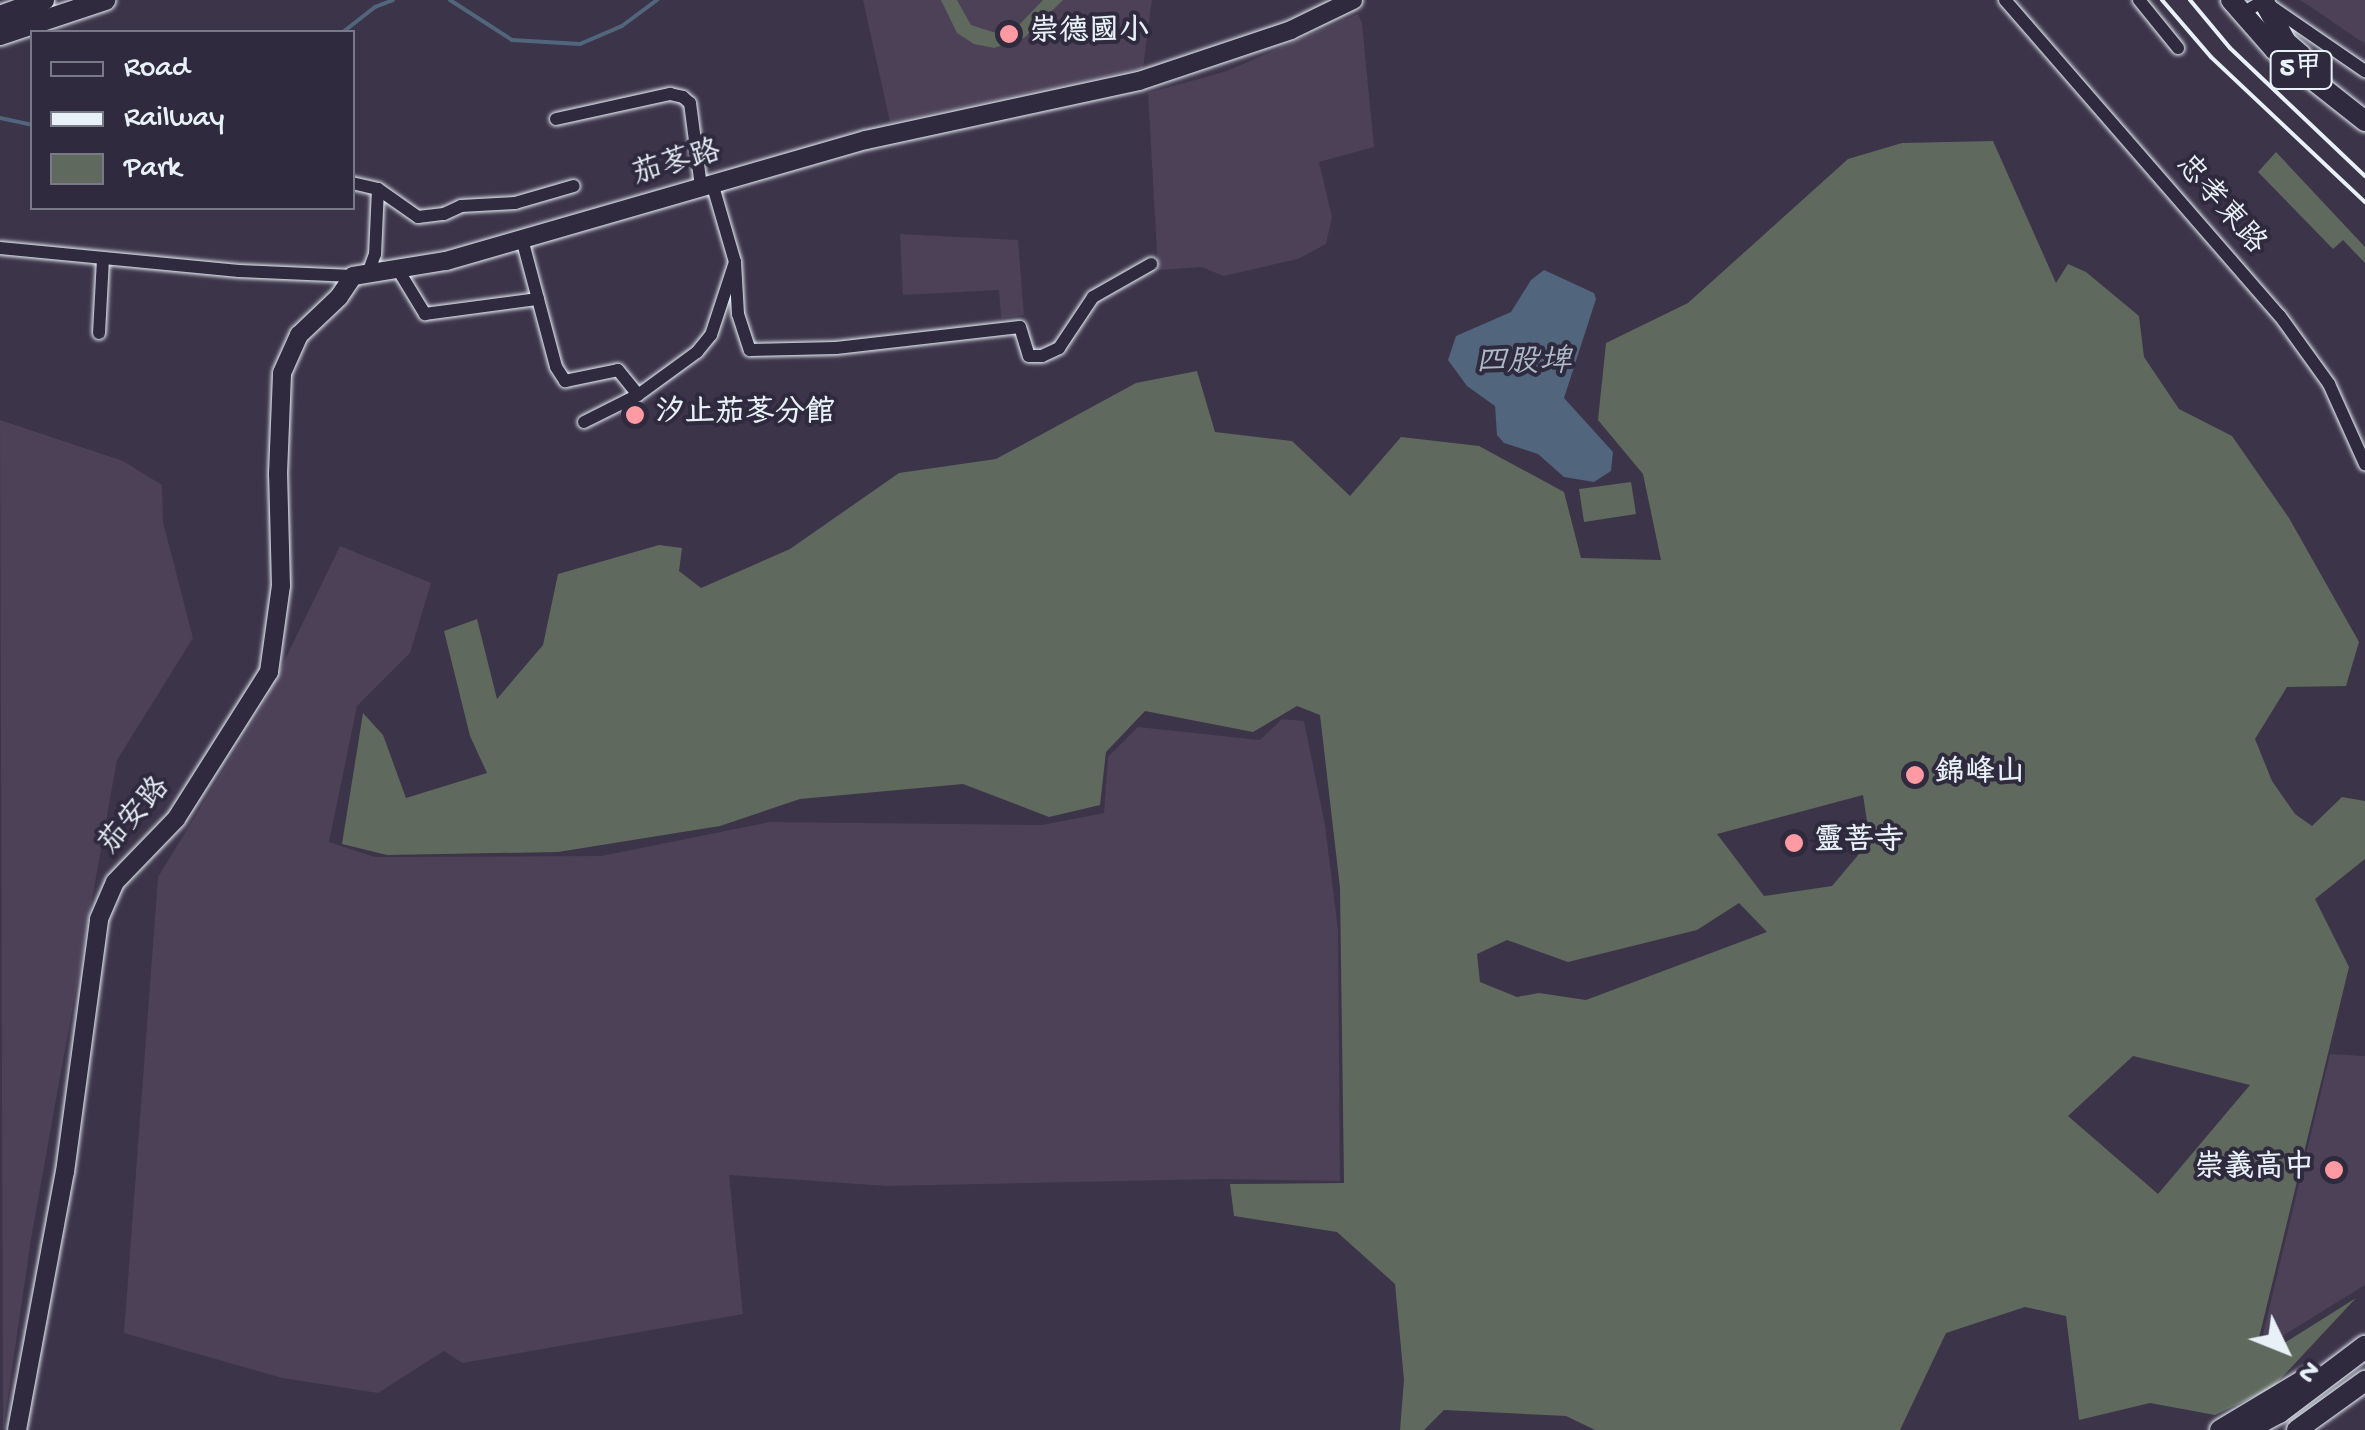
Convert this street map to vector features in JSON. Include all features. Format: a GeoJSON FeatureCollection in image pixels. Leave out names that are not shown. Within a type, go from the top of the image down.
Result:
{"type":"FeatureCollection","features":[{"type":"Feature","properties":{"kind":"highway"},"geometry":{"type":"LineString","coordinates":[[2245,1430],[2279,1412],[2365,1347]]}},
{"type":"Feature","properties":{"kind":"highway"},"geometry":{"type":"LineString","coordinates":[[2268,1430],[2365,1364]]}},
{"type":"Feature","properties":{"kind":"main road"},"geometry":{"type":"LineString","coordinates":[[0,16],[44,0]]}},
{"type":"Feature","properties":{"kind":"main road"},"geometry":{"type":"LineString","coordinates":[[0,35],[105,0]]}},
{"type":"Feature","properties":{"kind":"main road","name":"5甲"},"geometry":{"type":"LineString","coordinates":[[2263,0],[2286,42],[2365,108]]}},
{"type":"Feature","properties":{"kind":"main road","name":"5甲"},"geometry":{"type":"LineString","coordinates":[[2237,7],[2276,50],[2365,121]]}},
{"type":"Feature","properties":{"kind":"main road"},"geometry":{"type":"LineString","coordinates":[[2220,1430],[2268,1405],[2365,1335]]}},
{"type":"Feature","properties":{"kind":"main road"},"geometry":{"type":"LineString","coordinates":[[2297,1430],[2365,1381]]}},
{"type":"Feature","properties":{"kind":"street","name":"茄苳路"},"geometry":{"type":"LineString","coordinates":[[0,248],[238,272],[360,275],[414,268],[866,140],[1139,82],[1291,30],[1352,0]]}},
{"type":"Feature","properties":{"kind":"street","name":"忠孝東路"},"geometry":{"type":"LineString","coordinates":[[2005,0],[2280,316],[2329,384],[2365,464]]}},
{"type":"Feature","properties":{"kind":"street"},"geometry":{"type":"LineString","coordinates":[[2139,0],[2178,48]]}},
{"type":"Feature","properties":{"kind":"street"},"geometry":{"type":"LineString","coordinates":[[2237,7],[2263,0],[2365,71]]}},
{"type":"Feature","properties":{"kind":"street"},"geometry":{"type":"LineString","coordinates":[[556,118],[670,94],[690,103],[707,185],[735,262],[738,314],[750,350],[836,348],[1020,327],[1029,356],[1060,348],[1093,297],[1151,264]]}},
{"type":"Feature","properties":{"kind":"street"},"geometry":{"type":"LineString","coordinates":[[355,184],[378,189],[418,217],[444,214],[460,206],[514,203],[574,186]]}},
{"type":"Feature","properties":{"kind":"street"},"geometry":{"type":"LineString","coordinates":[[360,275],[375,254],[378,189]]}},
{"type":"Feature","properties":{"kind":"street"},"geometry":{"type":"LineString","coordinates":[[522,239],[556,366],[566,380],[618,370],[638,395]]}},
{"type":"Feature","properties":{"kind":"street"},"geometry":{"type":"LineString","coordinates":[[99,332],[103,258]]}},
{"type":"Feature","properties":{"kind":"street"},"geometry":{"type":"LineString","coordinates":[[584,422],[638,395],[696,352],[711,335],[735,262]]}},
{"type":"Feature","properties":{"kind":"street"},"geometry":{"type":"LineString","coordinates":[[398,268],[425,314],[538,300]]}},
{"type":"Feature","properties":{"kind":"street","name":"茄安路"},"geometry":{"type":"LineString","coordinates":[[17,1430],[65,1172],[99,919],[115,882],[176,819],[269,672],[282,586],[278,474],[282,373],[299,336],[360,275]]}},
{"type":"Feature","properties":{"kind":"shaded area","name":"崇德國小"},"geometry":{"type":"Polygon","coordinates":[[[863,0],[1152,0],[1143,68],[890,122],[863,0]]]}},
{"type":"Feature","properties":{"kind":"shaded area"},"geometry":{"type":"Polygon","coordinates":[[[2299,0],[2365,0],[2365,44],[2305,3],[2299,0]]]}},
{"type":"Feature","properties":{"kind":"shaded area"},"geometry":{"type":"Polygon","coordinates":[[[1358,14],[1374,147],[1319,162],[1332,217],[1326,244],[1298,259],[1223,276],[1202,267],[1158,270],[1148,93],[1227,71],[1358,14]]]}},
{"type":"Feature","properties":{"kind":"shaded area"},"geometry":{"type":"Polygon","coordinates":[[[900,234],[1018,240],[1024,315],[1001,318],[999,290],[903,295],[900,234]]]}},
{"type":"Feature","properties":{"kind":"shaded area"},"geometry":{"type":"Polygon","coordinates":[[[0,420],[123,461],[162,485],[163,522],[193,638],[117,760],[31,1239],[3,1430],[0,420]]]}},
{"type":"Feature","properties":{"kind":"shaded area"},"geometry":{"type":"Polygon","coordinates":[[[340,546],[431,583],[410,653],[357,706],[329,842],[375,857],[601,856],[770,822],[1042,825],[1104,813],[1108,757],[1138,727],[1260,740],[1282,719],[1304,721],[1325,825],[1338,929],[1340,1181],[1218,1179],[886,1186],[729,1175],[743,1314],[462,1363],[444,1351],[378,1393],[282,1378],[124,1333],[158,877],[261,709],[340,546]]]}},
{"type":"Feature","properties":{"kind":"shaded area","name":"崇義高中"},"geometry":{"type":"Polygon","coordinates":[[[2330,1054],[2365,1056],[2365,1285],[2279,1338],[2263,1334],[2330,1054]]]}},
{"type":"Feature","properties":{"kind":"green space"},"geometry":{"type":"Polygon","coordinates":[[[941,0],[957,0],[971,25],[996,33],[1019,25],[1043,0],[1063,0],[1024,38],[994,48],[974,44],[957,33],[941,0]]]}},
{"type":"Feature","properties":{"kind":"green space"},"geometry":{"type":"Polygon","coordinates":[[[1993,141],[2056,283],[2068,264],[2086,272],[2139,316],[2144,357],[2179,409],[2232,436],[2289,518],[2359,642],[2346,686],[2287,687],[2255,739],[2272,781],[2295,814],[2312,826],[2342,797],[2365,801],[2365,859],[2315,899],[2349,967],[2259,1338],[2286,1342],[2356,1298],[2272,1388],[2215,1415],[2150,1403],[2079,1420],[2066,1316],[2025,1307],[1946,1333],[1900,1430],[1595,1430],[1566,1416],[1444,1410],[1424,1430],[1400,1430],[1404,1380],[1395,1284],[1337,1232],[1234,1216],[1230,1184],[1344,1183],[1340,888],[1320,715],[1297,706],[1253,732],[1145,711],[1106,752],[1100,805],[1049,817],[963,784],[800,799],[720,826],[558,852],[387,855],[342,844],[363,713],[383,735],[406,798],[487,773],[470,736],[444,631],[477,619],[497,699],[543,645],[558,574],[659,545],[682,548],[679,571],[701,588],[790,549],[899,473],[996,459],[1136,383],[1197,371],[1215,432],[1292,441],[1350,496],[1401,437],[1479,446],[1564,492],[1581,558],[1661,560],[1643,474],[1598,420],[1606,343],[1688,303],[1848,159],[1902,143],[1993,141]],[[1863,795],[1717,834],[1764,896],[1832,886],[1870,841],[1863,795]],[[1739,903],[1697,930],[1568,962],[1507,940],[1477,954],[1480,982],[1517,997],[1539,993],[1586,1000],[1767,932],[1739,903]],[[2133,1056],[2068,1116],[2158,1194],[2250,1085],[2133,1056]]]}},
{"type":"Feature","properties":{"kind":"green space"},"geometry":{"type":"Polygon","coordinates":[[[2276,152],[2365,247],[2365,263],[2343,240],[2333,249],[2258,172],[2276,152]]]}},
{"type":"Feature","properties":{"kind":"green space"},"geometry":{"type":"Polygon","coordinates":[[[1631,482],[1636,514],[1584,522],[1579,489],[1631,482]]]}},
{"type":"Feature","properties":{"kind":"water","name":"四股埤"},"geometry":{"type":"Polygon","coordinates":[[[1544,270],[1594,293],[1596,299],[1564,398],[1613,452],[1611,471],[1594,482],[1564,477],[1538,454],[1504,443],[1497,435],[1495,406],[1467,386],[1448,360],[1456,336],[1511,312],[1531,280],[1544,270]]]}},
{"type":"Feature","properties":{"kind":"waterway"},"geometry":{"type":"LineString","coordinates":[[346,30],[375,7],[393,0]]}},
{"type":"Feature","properties":{"kind":"waterway"},"geometry":{"type":"LineString","coordinates":[[450,0],[512,40],[580,44],[622,26],[657,0]]}},
{"type":"Feature","properties":{"kind":"waterway"},"geometry":{"type":"LineString","coordinates":[[0,118],[30,125]]}},
{"type":"Feature","properties":{"kind":"railway"},"geometry":{"type":"LineString","coordinates":[[2162,0],[2211,57],[2365,202]]}},
{"type":"Feature","properties":{"kind":"railway"},"geometry":{"type":"LineString","coordinates":[[2190,0],[2230,48],[2365,176]]}},
{"type":"Feature","properties":{"kind":"place","name":"崇德國小"},"geometry":{"type":"Point","coordinates":[1009,34]}},
{"type":"Feature","properties":{"kind":"place","name":"汐止茄苳分館"},"geometry":{"type":"Point","coordinates":[635,415]}},
{"type":"Feature","properties":{"kind":"place","name":"錦峰山"},"geometry":{"type":"Point","coordinates":[1915,775]}},
{"type":"Feature","properties":{"kind":"place","name":"靈菩寺"},"geometry":{"type":"Point","coordinates":[1794,843]}},
{"type":"Feature","properties":{"kind":"place","name":"崇義高中"},"geometry":{"type":"Point","coordinates":[2334,1170]}}]}
